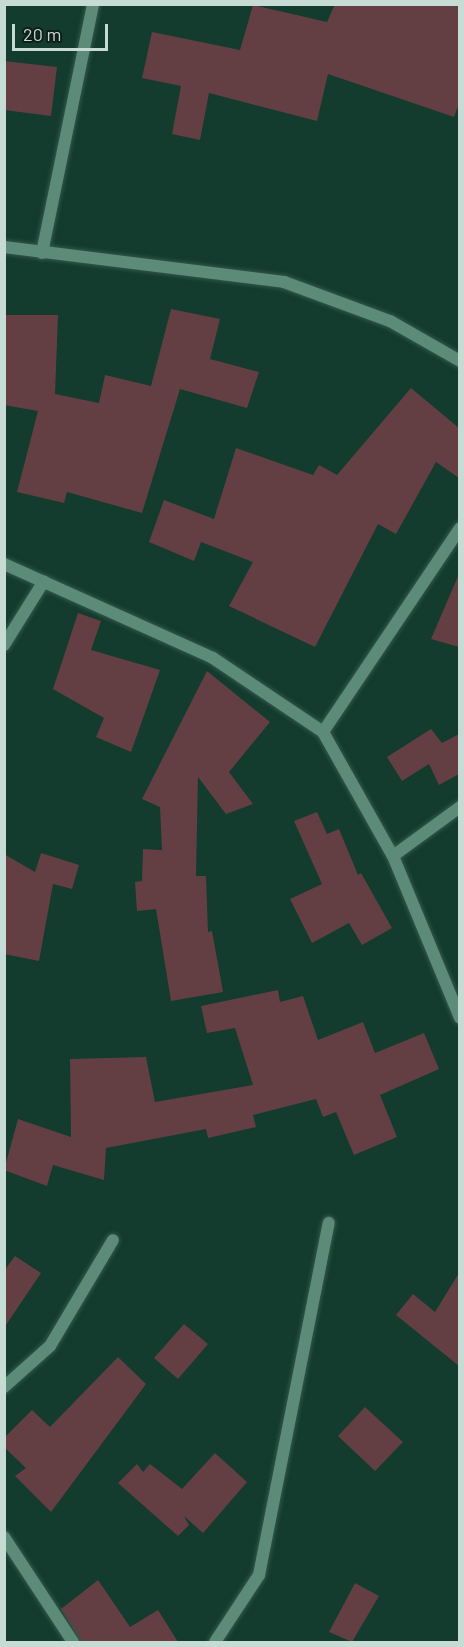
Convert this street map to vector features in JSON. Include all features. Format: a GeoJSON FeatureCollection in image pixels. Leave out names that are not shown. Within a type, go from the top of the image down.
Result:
{"type":"FeatureCollection","features":[{"type":"Feature","properties":{"kind":"street"},"geometry":{"type":"LineString","coordinates":[[42,254],[93,4]]}},
{"type":"Feature","properties":{"kind":"street"},"geometry":{"type":"LineString","coordinates":[[4,247],[42,254],[284,282],[390,321],[459,361]]}},
{"type":"Feature","properties":{"kind":"street"},"geometry":{"type":"LineString","coordinates":[[323,732],[459,528]]}},
{"type":"Feature","properties":{"kind":"street"},"geometry":{"type":"LineString","coordinates":[[4,564],[213,658],[323,732],[393,856],[459,1018]]}},
{"type":"Feature","properties":{"kind":"street"},"geometry":{"type":"LineString","coordinates":[[4,645],[44,581]]}},
{"type":"Feature","properties":{"kind":"street"},"geometry":{"type":"LineString","coordinates":[[393,856],[459,807]]}},
{"type":"Feature","properties":{"kind":"street"},"geometry":{"type":"LineString","coordinates":[[215,1642],[259,1575],[329,1223]]}},
{"type":"Feature","properties":{"kind":"street"},"geometry":{"type":"LineString","coordinates":[[4,1386],[50,1346],[113,1240]]}},
{"type":"Feature","properties":{"kind":"street"},"geometry":{"type":"LineString","coordinates":[[4,1537],[74,1642]]}},
{"type":"Feature","properties":{"kind":"building"},"geometry":{"type":"Polygon","coordinates":[[[335,4],[459,4],[459,104],[454,117],[328,74],[317,121],[209,93],[200,140],[172,134],[181,86],[142,78],[152,32],[240,50],[253,5],[327,22],[335,4]]]}},
{"type":"Feature","properties":{"kind":"building"},"geometry":{"type":"Polygon","coordinates":[[[4,61],[57,67],[51,116],[4,110],[4,61]]]}},
{"type":"Feature","properties":{"kind":"building"},"geometry":{"type":"Polygon","coordinates":[[[171,309],[220,319],[210,359],[259,372],[247,408],[180,389],[142,513],[67,492],[64,503],[17,492],[38,411],[4,405],[4,315],[58,315],[55,394],[99,403],[105,375],[151,386],[171,309]]]}},
{"type":"Feature","properties":{"kind":"building"},"geometry":{"type":"Polygon","coordinates":[[[411,388],[459,428],[459,478],[436,462],[396,534],[378,524],[315,647],[229,606],[253,562],[201,542],[194,561],[149,542],[164,500],[214,519],[236,448],[313,475],[319,465],[337,475],[411,388]]]}},
{"type":"Feature","properties":{"kind":"building"},"geometry":{"type":"Polygon","coordinates":[[[459,574],[459,647],[431,639],[459,574]]]}},
{"type":"Feature","properties":{"kind":"building"},"geometry":{"type":"Polygon","coordinates":[[[78,613],[101,621],[91,650],[160,670],[131,752],[96,737],[104,718],[53,689],[78,613]]]}},
{"type":"Feature","properties":{"kind":"building"},"geometry":{"type":"Polygon","coordinates":[[[207,671],[270,722],[229,772],[253,804],[226,814],[198,777],[196,876],[206,876],[208,932],[212,931],[223,992],[171,1001],[156,909],[137,911],[135,882],[142,881],[143,849],[162,850],[160,807],[142,799],[207,671]]]}},
{"type":"Feature","properties":{"kind":"building"},"geometry":{"type":"Polygon","coordinates":[[[431,729],[442,743],[459,734],[459,774],[439,785],[429,764],[402,781],[387,757],[431,729]]]}},
{"type":"Feature","properties":{"kind":"building"},"geometry":{"type":"Polygon","coordinates":[[[317,812],[327,834],[339,829],[358,875],[361,873],[392,928],[362,945],[349,923],[312,943],[290,899],[322,884],[294,821],[317,812]]]}},
{"type":"Feature","properties":{"kind":"building"},"geometry":{"type":"Polygon","coordinates":[[[41,853],[79,865],[72,889],[53,884],[39,961],[4,954],[4,854],[35,872],[41,853]]]}},
{"type":"Feature","properties":{"kind":"building"},"geometry":{"type":"Polygon","coordinates":[[[278,990],[280,1002],[303,996],[318,1040],[363,1022],[375,1053],[424,1033],[439,1069],[380,1095],[397,1137],[354,1155],[336,1112],[323,1117],[316,1099],[253,1115],[256,1127],[208,1138],[206,1129],[106,1148],[104,1180],[53,1165],[47,1186],[4,1170],[18,1119],[71,1137],[70,1059],[146,1057],[155,1102],[253,1085],[235,1028],[207,1033],[201,1006],[278,990]]]}},
{"type":"Feature","properties":{"kind":"building"},"geometry":{"type":"Polygon","coordinates":[[[15,1256],[41,1273],[4,1328],[4,1271],[15,1256]]]}},
{"type":"Feature","properties":{"kind":"building"},"geometry":{"type":"Polygon","coordinates":[[[459,1273],[459,1366],[396,1315],[413,1294],[435,1312],[459,1273]]]}},
{"type":"Feature","properties":{"kind":"building"},"geometry":{"type":"Polygon","coordinates":[[[184,1324],[208,1344],[178,1379],[154,1358],[184,1324]]]}},
{"type":"Feature","properties":{"kind":"building"},"geometry":{"type":"Polygon","coordinates":[[[118,1357],[146,1384],[51,1512],[15,1476],[26,1468],[4,1447],[4,1438],[32,1410],[50,1427],[118,1357]]]}},
{"type":"Feature","properties":{"kind":"building"},"geometry":{"type":"Polygon","coordinates":[[[365,1407],[403,1442],[375,1471],[338,1436],[365,1407]]]}},
{"type":"Feature","properties":{"kind":"building"},"geometry":{"type":"Polygon","coordinates":[[[215,1453],[247,1482],[203,1533],[184,1516],[189,1525],[178,1536],[118,1483],[137,1464],[143,1472],[150,1464],[182,1489],[215,1453]]]}},
{"type":"Feature","properties":{"kind":"building"},"geometry":{"type":"Polygon","coordinates":[[[98,1580],[130,1627],[158,1610],[178,1642],[81,1642],[61,1609],[98,1580]]]}},
{"type":"Feature","properties":{"kind":"building"},"geometry":{"type":"Polygon","coordinates":[[[355,1583],[379,1596],[352,1642],[329,1632],[355,1583]]]}}]}
